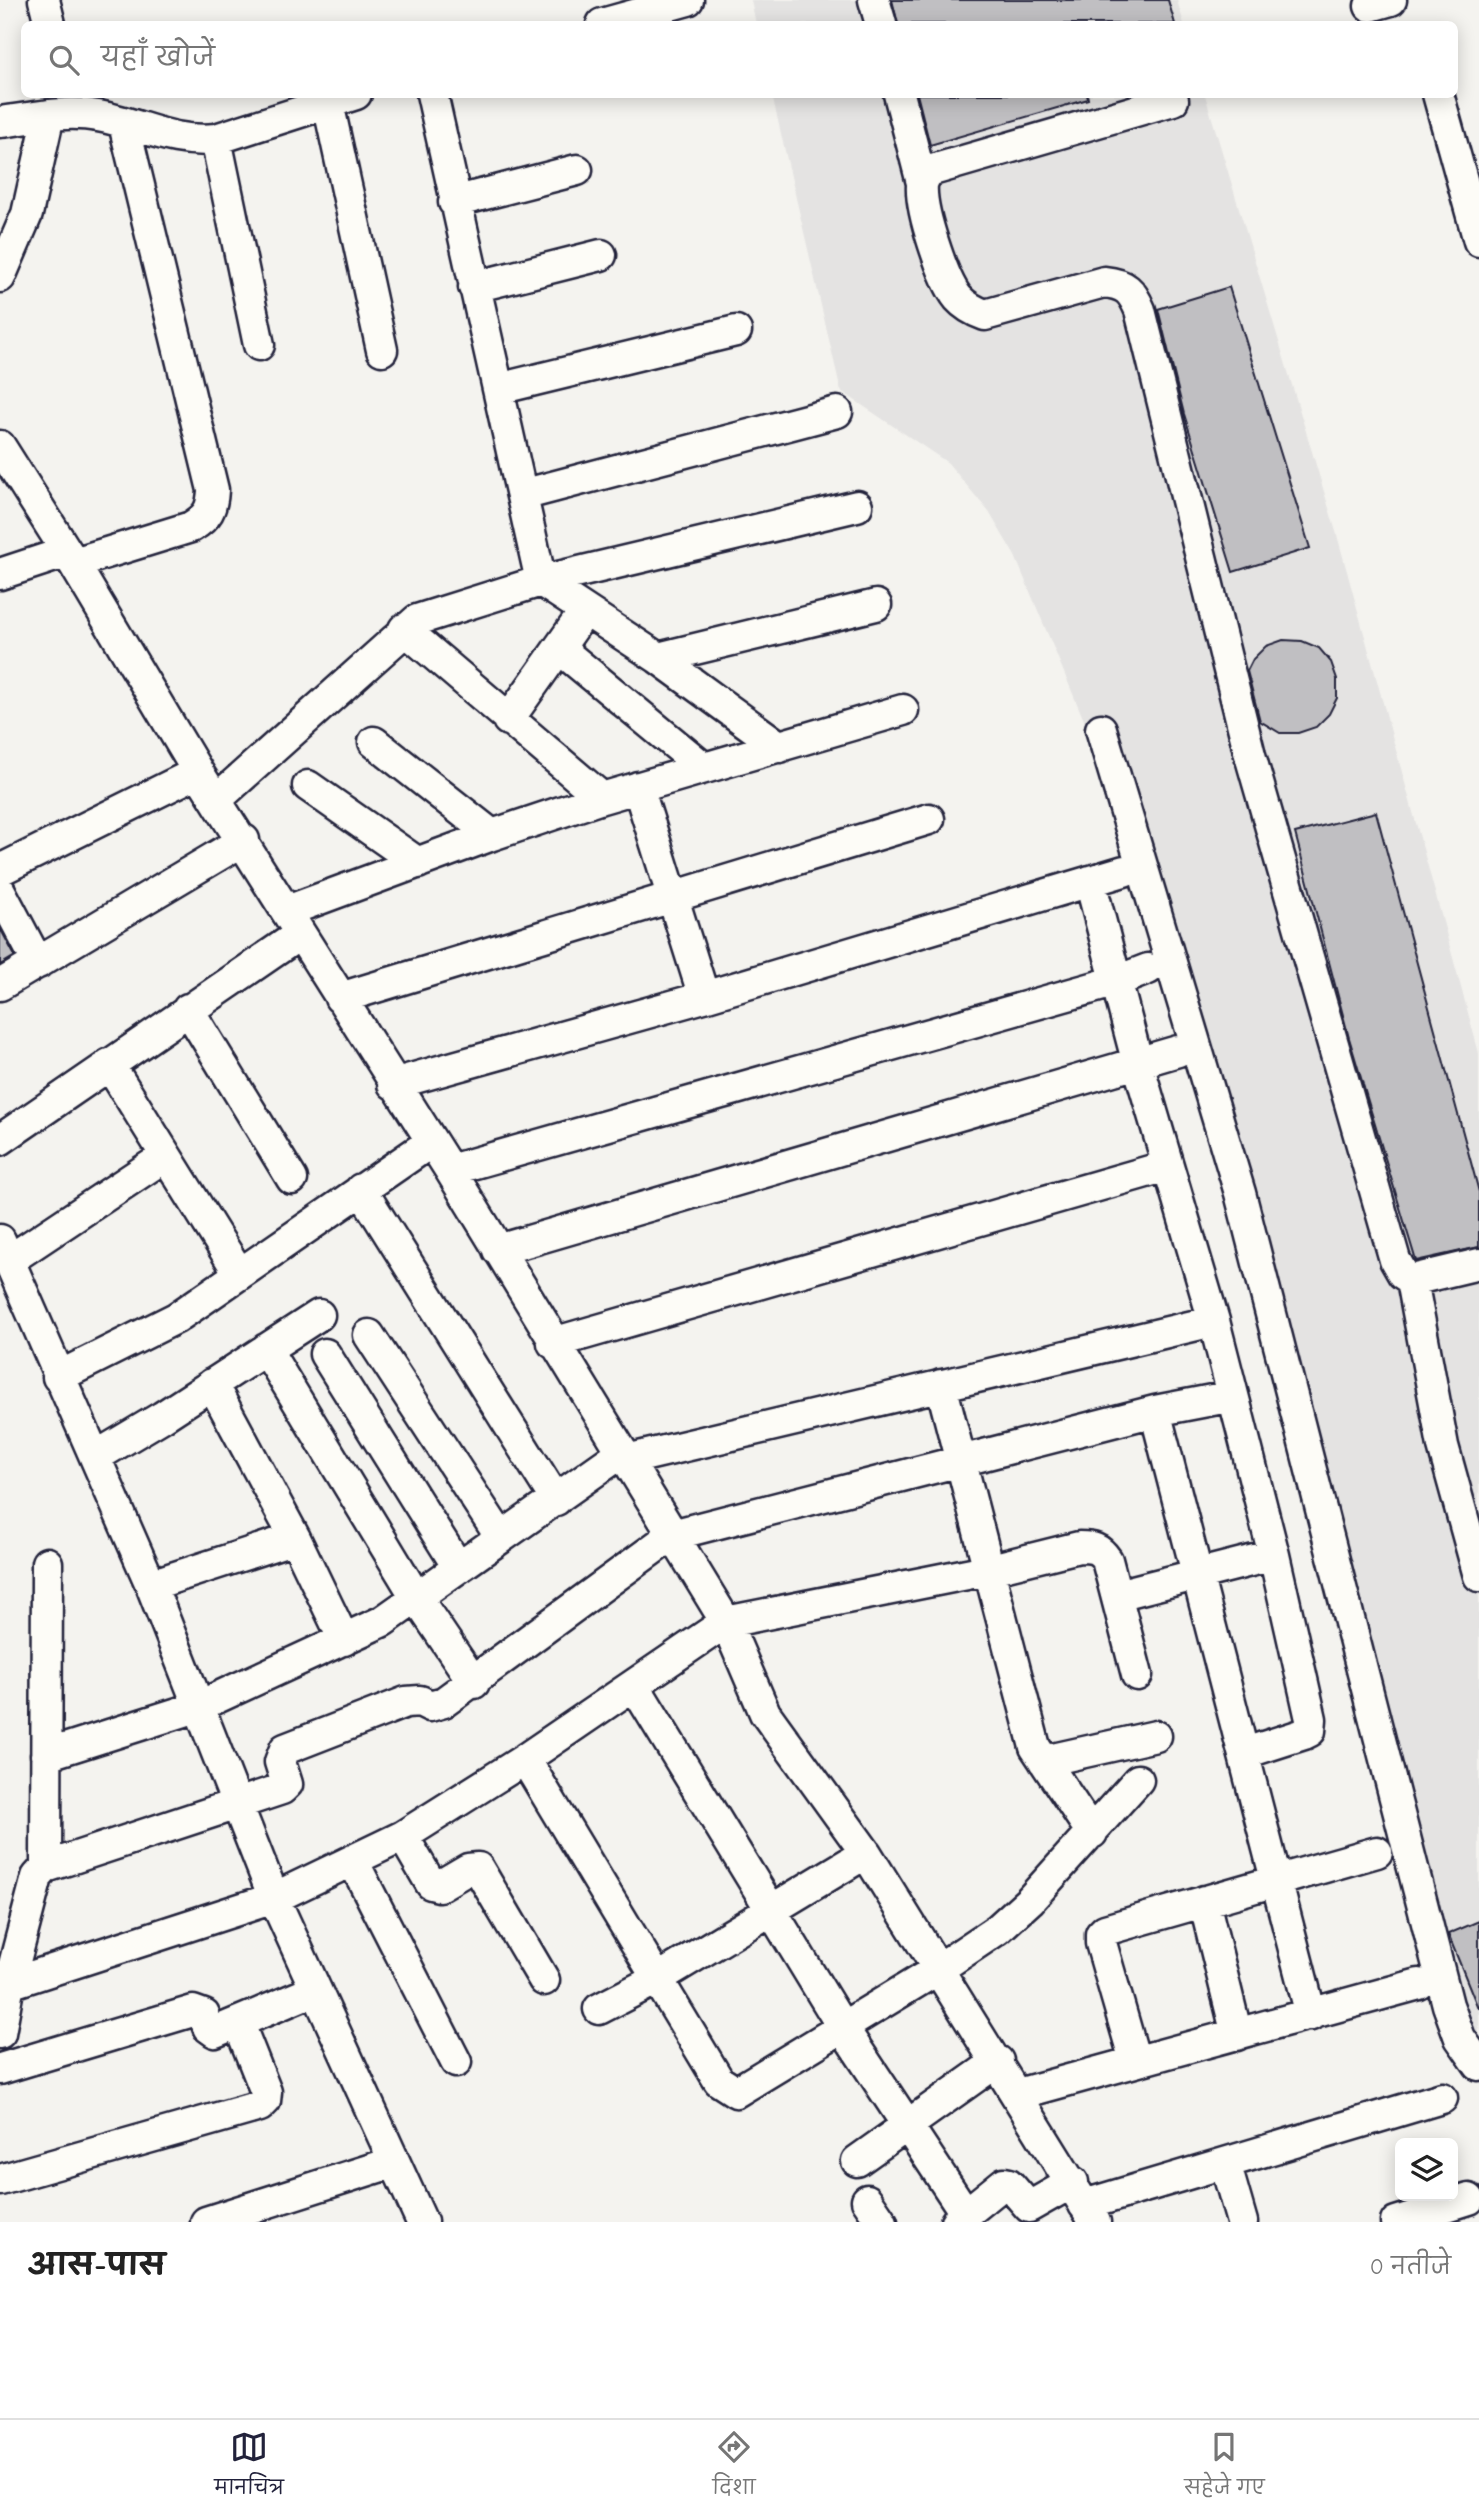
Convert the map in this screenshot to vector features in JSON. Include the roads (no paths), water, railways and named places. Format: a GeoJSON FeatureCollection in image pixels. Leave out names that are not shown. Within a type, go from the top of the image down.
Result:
{"type":"FeatureCollection","features":[{"type":"Feature","properties":{"kind":"street"},"geometry":{"type":"LineString","coordinates":[[44,0],[49,21]]}},
{"type":"Feature","properties":{"kind":"street"},"geometry":{"type":"LineString","coordinates":[[613,21],[688,0]]}},
{"type":"Feature","properties":{"kind":"street"},"geometry":{"type":"LineString","coordinates":[[874,0],[880,21]]}},
{"type":"Feature","properties":{"kind":"street"},"geometry":{"type":"LineString","coordinates":[[0,122],[61,108],[180,140],[216,139],[344,98]]}},
{"type":"Feature","properties":{"kind":"street"},"geometry":{"type":"LineString","coordinates":[[433,98],[541,581],[658,658],[780,747]]}},
{"type":"Feature","properties":{"kind":"street"},"geometry":{"type":"LineString","coordinates":[[900,98],[922,183],[924,208],[948,280],[958,298],[970,309],[985,315],[1104,282],[1121,284],[1133,293],[1140,310],[1250,755],[1291,906],[1395,1260],[1403,1274],[1412,1280],[1446,1458],[1479,1576]]}},
{"type":"Feature","properties":{"kind":"street"},"geometry":{"type":"LineString","coordinates":[[1439,98],[1479,241]]}},
{"type":"Feature","properties":{"kind":"street"},"geometry":{"type":"LineString","coordinates":[[922,183],[929,171],[943,166],[1173,100]]}},
{"type":"Feature","properties":{"kind":"street"},"geometry":{"type":"LineString","coordinates":[[328,103],[383,350]]}},
{"type":"Feature","properties":{"kind":"street"},"geometry":{"type":"LineString","coordinates":[[0,277],[27,214],[61,108]]}},
{"type":"Feature","properties":{"kind":"street"},"geometry":{"type":"LineString","coordinates":[[0,574],[191,527],[205,518],[212,506],[213,490],[124,124]]}},
{"type":"Feature","properties":{"kind":"street"},"geometry":{"type":"LineString","coordinates":[[216,139],[258,345]]}},
{"type":"Feature","properties":{"kind":"street"},"geometry":{"type":"LineString","coordinates":[[454,202],[578,170]]}},
{"type":"Feature","properties":{"kind":"street"},"geometry":{"type":"LineString","coordinates":[[474,287],[601,255]]}},
{"type":"Feature","properties":{"kind":"street"},"geometry":{"type":"LineString","coordinates":[[498,389],[736,331]]}},
{"type":"Feature","properties":{"kind":"street"},"geometry":{"type":"LineString","coordinates":[[523,495],[837,412]]}},
{"type":"Feature","properties":{"kind":"street"},"geometry":{"type":"LineString","coordinates":[[0,446],[71,557],[198,772],[244,840],[393,1084],[450,1170],[553,1343],[726,1622],[765,1713],[866,1853],[1084,2203]]}},
{"type":"Feature","properties":{"kind":"street"},"geometry":{"type":"LineString","coordinates":[[217,799],[404,629],[430,614],[541,581],[857,506]]}},
{"type":"Feature","properties":{"kind":"street"},"geometry":{"type":"LineString","coordinates":[[658,658],[876,605]]}},
{"type":"Feature","properties":{"kind":"street"},"geometry":{"type":"LineString","coordinates":[[508,720],[585,611]]}},
{"type":"Feature","properties":{"kind":"street"},"geometry":{"type":"LineString","coordinates":[[404,629],[602,798]]}},
{"type":"Feature","properties":{"kind":"street"},"geometry":{"type":"LineString","coordinates":[[560,649],[704,768]]}},
{"type":"Feature","properties":{"kind":"street"},"geometry":{"type":"LineString","coordinates":[[0,1140],[188,1009],[294,923],[418,863],[602,798],[903,710]]}},
{"type":"Feature","properties":{"kind":"street"},"geometry":{"type":"LineString","coordinates":[[1101,729],[1240,1193],[1448,2005],[1460,2038],[1479,2065]]}},
{"type":"Feature","properties":{"kind":"street"},"geometry":{"type":"LineString","coordinates":[[374,742],[492,835]]}},
{"type":"Feature","properties":{"kind":"street"},"geometry":{"type":"LineString","coordinates":[[0,870],[198,772]]}},
{"type":"Feature","properties":{"kind":"street"},"geometry":{"type":"LineString","coordinates":[[308,786],[418,863]]}},
{"type":"Feature","properties":{"kind":"street"},"geometry":{"type":"LineString","coordinates":[[638,787],[704,997]]}},
{"type":"Feature","properties":{"kind":"street"},"geometry":{"type":"LineString","coordinates":[[340,998],[929,819]]}},
{"type":"Feature","properties":{"kind":"street"},"geometry":{"type":"LineString","coordinates":[[0,985],[244,840]]}},
{"type":"Feature","properties":{"kind":"street"},"geometry":{"type":"LineString","coordinates":[[393,1084],[704,997],[1124,871]]}},
{"type":"Feature","properties":{"kind":"street"},"geometry":{"type":"LineString","coordinates":[[1090,881],[1138,1064],[1214,1321],[1274,1555],[1311,1726],[1304,1734],[1245,1753]]}},
{"type":"Feature","properties":{"kind":"street"},"geometry":{"type":"LineString","coordinates":[[0,891],[38,963]]}},
{"type":"Feature","properties":{"kind":"street"},"geometry":{"type":"LineString","coordinates":[[450,1170],[1117,981],[1148,969]]}},
{"type":"Feature","properties":{"kind":"street"},"geometry":{"type":"LineString","coordinates":[[188,1009],[292,1179]]}},
{"type":"Feature","properties":{"kind":"street"},"geometry":{"type":"LineString","coordinates":[[498,1250],[1178,1051]]}},
{"type":"Feature","properties":{"kind":"street"},"geometry":{"type":"LineString","coordinates":[[109,1064],[164,1157],[239,1273]]}},
{"type":"Feature","properties":{"kind":"street"},"geometry":{"type":"LineString","coordinates":[[58,1377],[155,1331],[431,1142]]}},
{"type":"Feature","properties":{"kind":"street"},"geometry":{"type":"LineString","coordinates":[[164,1157],[4,1250],[151,1585],[236,1806],[275,1898],[421,2221]]}},
{"type":"Feature","properties":{"kind":"street"},"geometry":{"type":"LineString","coordinates":[[553,1343],[1167,1166]]}},
{"type":"Feature","properties":{"kind":"street"},"geometry":{"type":"LineString","coordinates":[[361,1189],[556,1500]]}},
{"type":"Feature","properties":{"kind":"street"},"geometry":{"type":"LineString","coordinates":[[1412,1280],[1479,1264]]}},
{"type":"Feature","properties":{"kind":"street"},"geometry":{"type":"LineString","coordinates":[[95,1457],[319,1315]]}},
{"type":"Feature","properties":{"kind":"street"},"geometry":{"type":"LineString","coordinates":[[46,1755],[197,1707],[383,1621],[500,1536],[623,1457],[1214,1321]]}},
{"type":"Feature","properties":{"kind":"street"},"geometry":{"type":"LineString","coordinates":[[369,1335],[500,1536]]}},
{"type":"Feature","properties":{"kind":"street"},"geometry":{"type":"LineString","coordinates":[[266,1349],[416,1597],[474,1683]]}},
{"type":"Feature","properties":{"kind":"street"},"geometry":{"type":"LineString","coordinates":[[325,1354],[458,1567]]}},
{"type":"Feature","properties":{"kind":"street"},"geometry":{"type":"LineString","coordinates":[[212,1384],[295,1538],[344,1640]]}},
{"type":"Feature","properties":{"kind":"street"},"geometry":{"type":"LineString","coordinates":[[941,1385],[1035,1747],[1092,1833]]}},
{"type":"Feature","properties":{"kind":"street"},"geometry":{"type":"LineString","coordinates":[[0,2033],[9,1984],[37,1877],[46,1867],[236,1806],[287,1784],[280,1762],[285,1749],[406,1702],[438,1704],[474,1683],[672,1535],[1155,1411],[1233,1395]]}},
{"type":"Feature","properties":{"kind":"street"},"geometry":{"type":"LineString","coordinates":[[1155,1411],[1311,2015]]}},
{"type":"Feature","properties":{"kind":"street"},"geometry":{"type":"LineString","coordinates":[[151,1585],[295,1538]]}},
{"type":"Feature","properties":{"kind":"street"},"geometry":{"type":"LineString","coordinates":[[9,1984],[275,1898],[403,1836],[525,1759],[726,1622],[987,1570],[1079,1547],[1092,1547],[1101,1551],[1107,1560],[1137,1675]]}},
{"type":"Feature","properties":{"kind":"street"},"geometry":{"type":"LineString","coordinates":[[1117,1595],[1274,1555]]}},
{"type":"Feature","properties":{"kind":"street"},"geometry":{"type":"LineString","coordinates":[[46,1867],[47,1563]]}},
{"type":"Feature","properties":{"kind":"street"},"geometry":{"type":"LineString","coordinates":[[634,1685],[770,1911],[961,2218],[995,2187],[1004,2183],[1009,2184],[1029,2207],[1084,2203],[1442,2098]]}},
{"type":"Feature","properties":{"kind":"street"},"geometry":{"type":"LineString","coordinates":[[1044,1761],[1156,1736]]}},
{"type":"Feature","properties":{"kind":"street"},"geometry":{"type":"LineString","coordinates":[[525,1759],[719,2081],[736,2092],[940,1968],[1015,1914],[1138,1780]]}},
{"type":"Feature","properties":{"kind":"street"},"geometry":{"type":"LineString","coordinates":[[403,1836],[431,1884],[439,1886],[468,1870],[478,1868],[544,1980]]}},
{"type":"Feature","properties":{"kind":"street"},"geometry":{"type":"LineString","coordinates":[[1135,2061],[1101,1934],[1112,1927],[1377,1852]]}},
{"type":"Feature","properties":{"kind":"street"},"geometry":{"type":"LineString","coordinates":[[600,2009],[657,1979],[866,1853]]}},
{"type":"Feature","properties":{"kind":"street"},"geometry":{"type":"LineString","coordinates":[[353,1861],[456,2062]]}},
{"type":"Feature","properties":{"kind":"street"},"geometry":{"type":"LineString","coordinates":[[1204,1901],[1237,2035]]}},
{"type":"Feature","properties":{"kind":"street"},"geometry":{"type":"LineString","coordinates":[[1018,2094],[1419,1984]]}},
{"type":"Feature","properties":{"kind":"street"},"geometry":{"type":"LineString","coordinates":[[0,2070],[193,2011],[204,2015],[211,2031],[239,2024],[315,1990]]}},
{"type":"Feature","properties":{"kind":"street"},"geometry":{"type":"LineString","coordinates":[[0,2180],[260,2106],[265,2101],[266,2092],[239,2024]]}},
{"type":"Feature","properties":{"kind":"street"},"geometry":{"type":"LineString","coordinates":[[857,2161],[998,2061]]}},
{"type":"Feature","properties":{"kind":"street"},"geometry":{"type":"LineString","coordinates":[[205,2222],[394,2162]]}},
{"type":"Feature","properties":{"kind":"street"},"geometry":{"type":"LineString","coordinates":[[1225,2162],[1242,2222]]}},
{"type":"Feature","properties":{"kind":"street"},"geometry":{"type":"LineString","coordinates":[[1396,2222],[1469,2199]]}}]}
